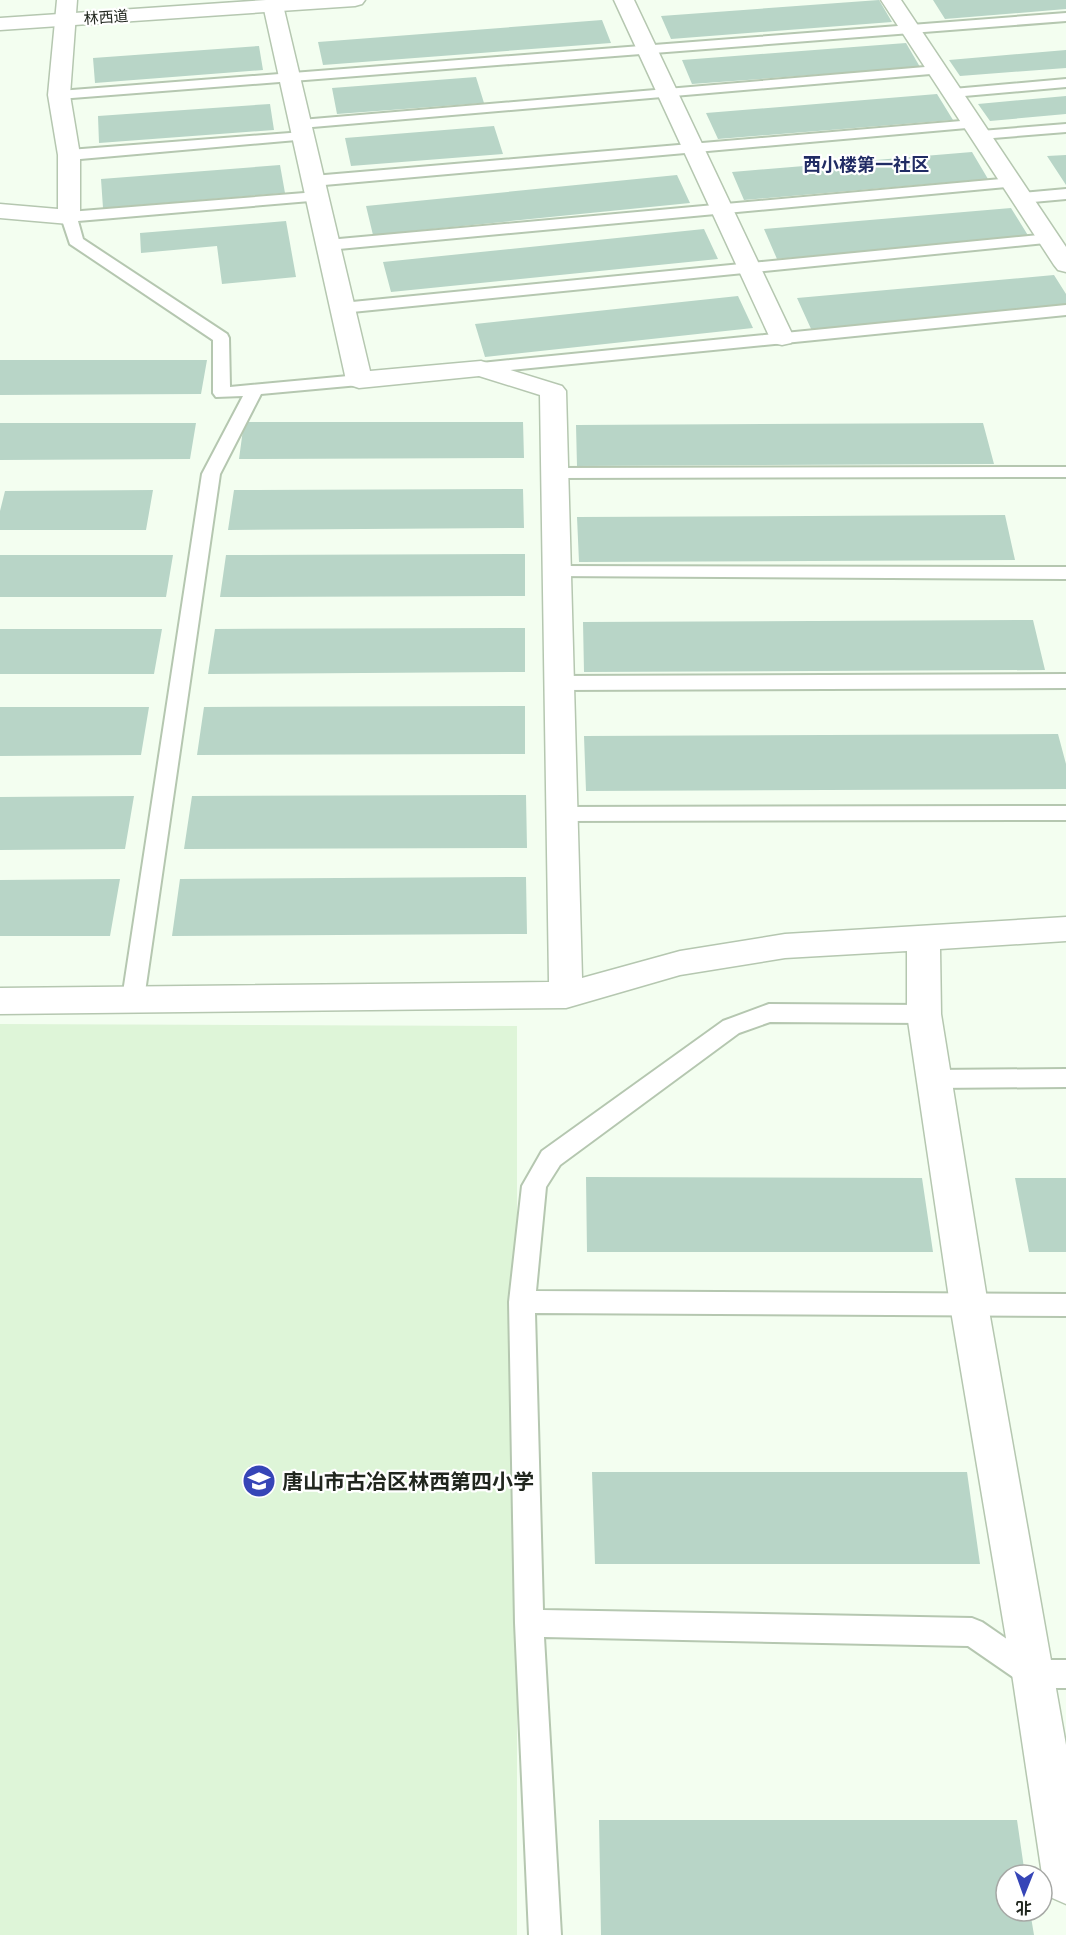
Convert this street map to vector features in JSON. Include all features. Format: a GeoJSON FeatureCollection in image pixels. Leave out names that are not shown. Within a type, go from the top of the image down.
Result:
{"type":"FeatureCollection","features":[{"type":"Feature","properties":{"kind":"street","name":"林西道"},"geometry":{"type":"LineString","coordinates":[[0,24],[67,10],[273,6],[355,0]]}},
{"type":"Feature","properties":{"kind":"street"},"geometry":{"type":"LineString","coordinates":[[624,0],[782,338]]}},
{"type":"Feature","properties":{"kind":"street"},"geometry":{"type":"LineString","coordinates":[[891,0],[1060,251]]}},
{"type":"Feature","properties":{"kind":"street"},"geometry":{"type":"LineString","coordinates":[[273,6],[359,380],[481,368],[553,391],[566,995]]}},
{"type":"Feature","properties":{"kind":"street"},"geometry":{"type":"LineString","coordinates":[[0,211],[69,217],[69,155],[59,95],[67,10]]}},
{"type":"Feature","properties":{"kind":"street"},"geometry":{"type":"LineString","coordinates":[[0,1000],[566,995],[680,963],[785,946],[1066,929]]}},
{"type":"Feature","properties":{"kind":"street"},"geometry":{"type":"LineString","coordinates":[[923,938],[924,1014],[969,1305],[1050,1674],[1066,1881]]}},
{"type":"Feature","properties":{"kind":"lane"},"geometry":{"type":"LineString","coordinates":[[59,95],[1066,17]]}},
{"type":"Feature","properties":{"kind":"lane"},"geometry":{"type":"LineString","coordinates":[[69,155],[667,93],[937,70]]}},
{"type":"Feature","properties":{"kind":"lane"},"geometry":{"type":"LineString","coordinates":[[953,93],[1066,83]]}},
{"type":"Feature","properties":{"kind":"lane"},"geometry":{"type":"LineString","coordinates":[[359,380],[222,393],[221,338],[76,241],[69,217],[693,148],[977,129],[1066,128]]}},
{"type":"Feature","properties":{"kind":"lane"},"geometry":{"type":"LineString","coordinates":[[328,245],[722,209],[1017,190],[1066,194]]}},
{"type":"Feature","properties":{"kind":"lane"},"geometry":{"type":"LineString","coordinates":[[342,308],[749,268],[1060,251]]}},
{"type":"Feature","properties":{"kind":"lane"},"geometry":{"type":"LineString","coordinates":[[481,368],[1066,310]]}},
{"type":"Feature","properties":{"kind":"lane"},"geometry":{"type":"LineString","coordinates":[[133,999],[211,474],[255,390]]}},
{"type":"Feature","properties":{"kind":"lane"},"geometry":{"type":"LineString","coordinates":[[555,473],[1066,472]]}},
{"type":"Feature","properties":{"kind":"lane"},"geometry":{"type":"LineString","coordinates":[[557,572],[1066,573]]}},
{"type":"Feature","properties":{"kind":"lane"},"geometry":{"type":"LineString","coordinates":[[559,683],[1066,681]]}},
{"type":"Feature","properties":{"kind":"lane"},"geometry":{"type":"LineString","coordinates":[[562,814],[1066,813]]}},
{"type":"Feature","properties":{"kind":"lane"},"geometry":{"type":"LineString","coordinates":[[545,1935],[529,1623],[522,1302],[534,1186],[551,1158],[731,1027],[770,1013],[924,1014]]}},
{"type":"Feature","properties":{"kind":"lane"},"geometry":{"type":"LineString","coordinates":[[934,1079],[1066,1078]]}},
{"type":"Feature","properties":{"kind":"lane"},"geometry":{"type":"LineString","coordinates":[[522,1302],[1066,1305]]}},
{"type":"Feature","properties":{"kind":"lane"},"geometry":{"type":"LineString","coordinates":[[529,1623],[972,1632],[1050,1674]]}},
{"type":"Feature","properties":{"kind":"shaded area","name":"唐山市古冶区林西第四小学"},"geometry":{"type":"Polygon","coordinates":[[[0,1024],[517,1026],[517,1935],[0,1935],[0,1024]]]}},
{"type":"Feature","properties":{"kind":"building"},"geometry":{"type":"Polygon","coordinates":[[[879,0],[892,22],[671,39],[661,16],[879,0]]]}},
{"type":"Feature","properties":{"kind":"building"},"geometry":{"type":"Polygon","coordinates":[[[933,0],[1066,0],[1066,9],[945,19],[933,0]]]}},
{"type":"Feature","properties":{"kind":"building"},"geometry":{"type":"Polygon","coordinates":[[[602,20],[611,43],[323,65],[318,42],[602,20]]]}},
{"type":"Feature","properties":{"kind":"building"},"geometry":{"type":"Polygon","coordinates":[[[906,43],[920,67],[692,84],[682,60],[906,43]]]}},
{"type":"Feature","properties":{"kind":"building"},"geometry":{"type":"Polygon","coordinates":[[[259,46],[263,70],[95,83],[93,58],[259,46]]]}},
{"type":"Feature","properties":{"kind":"building"},"geometry":{"type":"Polygon","coordinates":[[[1066,50],[1066,68],[960,76],[949,60],[1066,50]]]}},
{"type":"Feature","properties":{"kind":"building"},"geometry":{"type":"Polygon","coordinates":[[[476,77],[484,103],[337,114],[332,88],[476,77]]]}},
{"type":"Feature","properties":{"kind":"building"},"geometry":{"type":"Polygon","coordinates":[[[937,94],[953,120],[718,139],[706,113],[937,94]]]}},
{"type":"Feature","properties":{"kind":"building"},"geometry":{"type":"Polygon","coordinates":[[[1066,96],[1066,114],[990,121],[978,104],[1066,96]]]}},
{"type":"Feature","properties":{"kind":"building"},"geometry":{"type":"Polygon","coordinates":[[[270,104],[274,130],[99,143],[98,116],[270,104]]]}},
{"type":"Feature","properties":{"kind":"building"},"geometry":{"type":"Polygon","coordinates":[[[494,126],[503,154],[351,166],[345,138],[494,126]]]}},
{"type":"Feature","properties":{"kind":"building"},"geometry":{"type":"Polygon","coordinates":[[[972,152],[988,179],[744,200],[732,172],[972,152]]]}},
{"type":"Feature","properties":{"kind":"building"},"geometry":{"type":"Polygon","coordinates":[[[1066,155],[1066,185],[1047,156],[1066,155]]]}},
{"type":"Feature","properties":{"kind":"building"},"geometry":{"type":"Polygon","coordinates":[[[280,165],[285,193],[103,208],[101,179],[280,165]]]}},
{"type":"Feature","properties":{"kind":"building"},"geometry":{"type":"Polygon","coordinates":[[[677,175],[690,203],[373,235],[366,206],[677,175]]]}},
{"type":"Feature","properties":{"kind":"building"},"geometry":{"type":"Polygon","coordinates":[[[1011,208],[1029,237],[777,259],[764,229],[1011,208]]]}},
{"type":"Feature","properties":{"kind":"building"},"geometry":{"type":"Polygon","coordinates":[[[286,221],[296,277],[222,284],[217,246],[141,253],[140,233],[286,221]]]}},
{"type":"Feature","properties":{"kind":"building"},"geometry":{"type":"Polygon","coordinates":[[[704,229],[718,259],[391,292],[383,262],[704,229]]]}},
{"type":"Feature","properties":{"kind":"building"},"geometry":{"type":"Polygon","coordinates":[[[1054,275],[1066,294],[1066,307],[812,331],[797,298],[1054,275]]]}},
{"type":"Feature","properties":{"kind":"building"},"geometry":{"type":"Polygon","coordinates":[[[738,296],[753,328],[485,357],[475,324],[738,296]]]}},
{"type":"Feature","properties":{"kind":"building"},"geometry":{"type":"Polygon","coordinates":[[[0,360],[207,360],[201,394],[0,395],[0,360]]]}},
{"type":"Feature","properties":{"kind":"building"},"geometry":{"type":"Polygon","coordinates":[[[244,422],[523,422],[524,458],[239,459],[244,422]]]}},
{"type":"Feature","properties":{"kind":"building"},"geometry":{"type":"Polygon","coordinates":[[[0,423],[196,423],[190,459],[0,460],[0,423]]]}},
{"type":"Feature","properties":{"kind":"building"},"geometry":{"type":"Polygon","coordinates":[[[983,423],[994,464],[577,466],[576,425],[983,423]]]}},
{"type":"Feature","properties":{"kind":"building"},"geometry":{"type":"Polygon","coordinates":[[[523,489],[524,528],[228,530],[234,490],[523,489]]]}},
{"type":"Feature","properties":{"kind":"building"},"geometry":{"type":"Polygon","coordinates":[[[153,490],[146,530],[0,530],[0,511],[5,491],[153,490]]]}},
{"type":"Feature","properties":{"kind":"building"},"geometry":{"type":"Polygon","coordinates":[[[1005,515],[1015,560],[579,562],[577,517],[1005,515]]]}},
{"type":"Feature","properties":{"kind":"building"},"geometry":{"type":"Polygon","coordinates":[[[525,554],[525,596],[220,597],[226,555],[525,554]]]}},
{"type":"Feature","properties":{"kind":"building"},"geometry":{"type":"Polygon","coordinates":[[[0,555],[173,555],[166,597],[0,597],[0,555]]]}},
{"type":"Feature","properties":{"kind":"building"},"geometry":{"type":"Polygon","coordinates":[[[1033,620],[1045,670],[584,672],[583,622],[1033,620]]]}},
{"type":"Feature","properties":{"kind":"building"},"geometry":{"type":"Polygon","coordinates":[[[525,628],[525,672],[208,674],[215,629],[525,628]]]}},
{"type":"Feature","properties":{"kind":"building"},"geometry":{"type":"Polygon","coordinates":[[[0,629],[162,629],[154,674],[0,674],[0,629]]]}},
{"type":"Feature","properties":{"kind":"building"},"geometry":{"type":"Polygon","coordinates":[[[525,706],[525,754],[197,755],[204,707],[525,706]]]}},
{"type":"Feature","properties":{"kind":"building"},"geometry":{"type":"Polygon","coordinates":[[[0,707],[149,707],[141,755],[0,756],[0,707]]]}},
{"type":"Feature","properties":{"kind":"building"},"geometry":{"type":"Polygon","coordinates":[[[1058,734],[1066,764],[1066,789],[586,791],[584,736],[1058,734]]]}},
{"type":"Feature","properties":{"kind":"building"},"geometry":{"type":"Polygon","coordinates":[[[526,795],[527,848],[184,849],[192,796],[526,795]]]}},
{"type":"Feature","properties":{"kind":"building"},"geometry":{"type":"Polygon","coordinates":[[[134,796],[125,849],[0,850],[0,797],[134,796]]]}},
{"type":"Feature","properties":{"kind":"building"},"geometry":{"type":"Polygon","coordinates":[[[526,877],[527,934],[172,936],[180,879],[526,877]]]}},
{"type":"Feature","properties":{"kind":"building"},"geometry":{"type":"Polygon","coordinates":[[[120,879],[110,936],[0,936],[0,880],[120,879]]]}},
{"type":"Feature","properties":{"kind":"building"},"geometry":{"type":"Polygon","coordinates":[[[586,1177],[922,1178],[933,1252],[587,1252],[586,1177]]]}},
{"type":"Feature","properties":{"kind":"building"},"geometry":{"type":"Polygon","coordinates":[[[1015,1178],[1066,1178],[1066,1252],[1029,1252],[1015,1178]]]}},
{"type":"Feature","properties":{"kind":"building"},"geometry":{"type":"Polygon","coordinates":[[[592,1472],[967,1472],[980,1564],[595,1564],[592,1472]]]}},
{"type":"Feature","properties":{"kind":"building"},"geometry":{"type":"Polygon","coordinates":[[[599,1820],[1017,1820],[1023,1863],[994,1863],[994,1923],[1032,1923],[1034,1935],[601,1935],[599,1820]]]}},
{"type":"Feature","properties":{"kind":"place","name":"唐山市古冶区林西第四小学"},"geometry":{"type":"Point","coordinates":[259,1481]}},
{"type":"Feature","properties":{"kind":"district","name":"西小楼第一社区"},"geometry":{"type":"Point","coordinates":[866,164]}}]}
